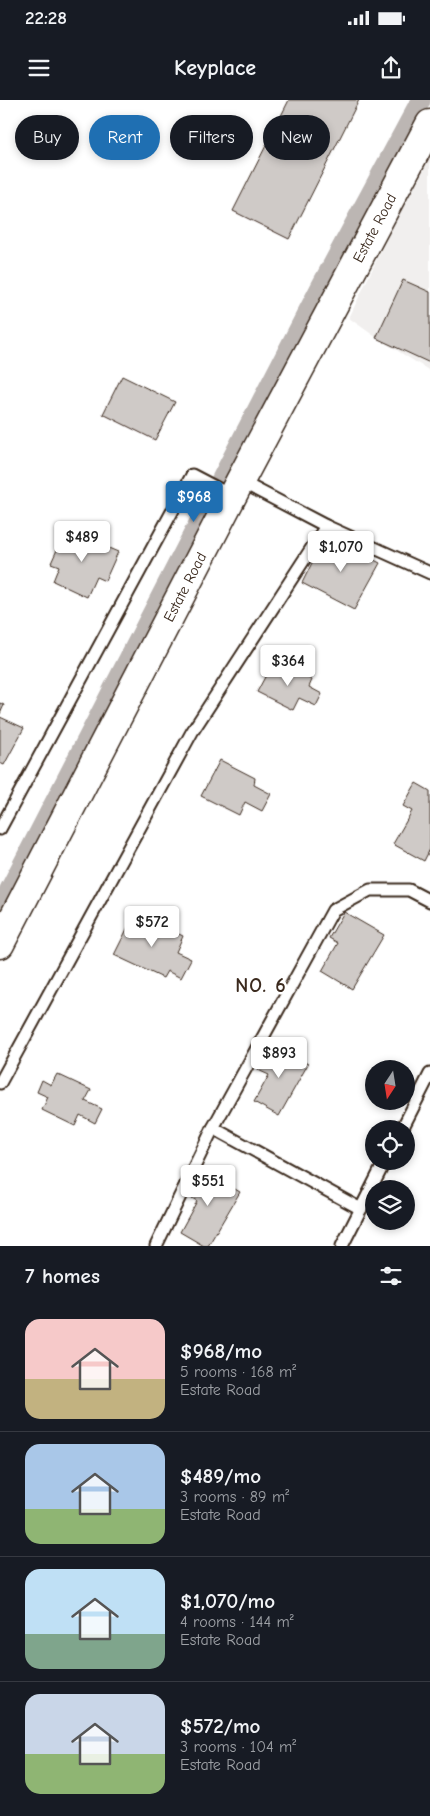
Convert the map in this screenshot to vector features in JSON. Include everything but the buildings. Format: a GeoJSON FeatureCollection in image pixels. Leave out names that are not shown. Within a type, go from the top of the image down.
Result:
{"type":"FeatureCollection","features":[{"type":"Feature","properties":{"kind":"street","name":"Estate Road"},"geometry":{"type":"LineString","coordinates":[[0,944],[236,489],[430,124]]}},
{"type":"Feature","properties":{"kind":"lane"},"geometry":{"type":"LineString","coordinates":[[0,829],[192,475],[236,489],[326,526],[430,573]]}},
{"type":"Feature","properties":{"kind":"lane"},"geometry":{"type":"LineString","coordinates":[[0,1083],[192,732],[326,526]]}},
{"type":"Feature","properties":{"kind":"lane"},"geometry":{"type":"LineString","coordinates":[[156,1246],[212,1128],[332,910],[370,890],[409,890],[430,901]]}},
{"type":"Feature","properties":{"kind":"lane"},"geometry":{"type":"LineString","coordinates":[[407,1120],[430,1074]]}},
{"type":"Feature","properties":{"kind":"lane"},"geometry":{"type":"LineString","coordinates":[[212,1128],[361,1209]]}},
{"type":"Feature","properties":{"kind":"lane"},"geometry":{"type":"LineString","coordinates":[[342,1246],[380,1170]]}},
{"type":"Feature","properties":{"kind":"shaded area"},"geometry":{"type":"Polygon","coordinates":[[[430,148],[430,371],[349,318],[430,148]]]}},
{"type":"Feature","properties":{"kind":"waterway"},"geometry":{"type":"LineString","coordinates":[[0,908],[321,286],[421,100]]}},
{"type":"Feature","properties":{"kind":"district","name":"NO. 6"},"geometry":{"type":"Point","coordinates":[261,985]}}]}
